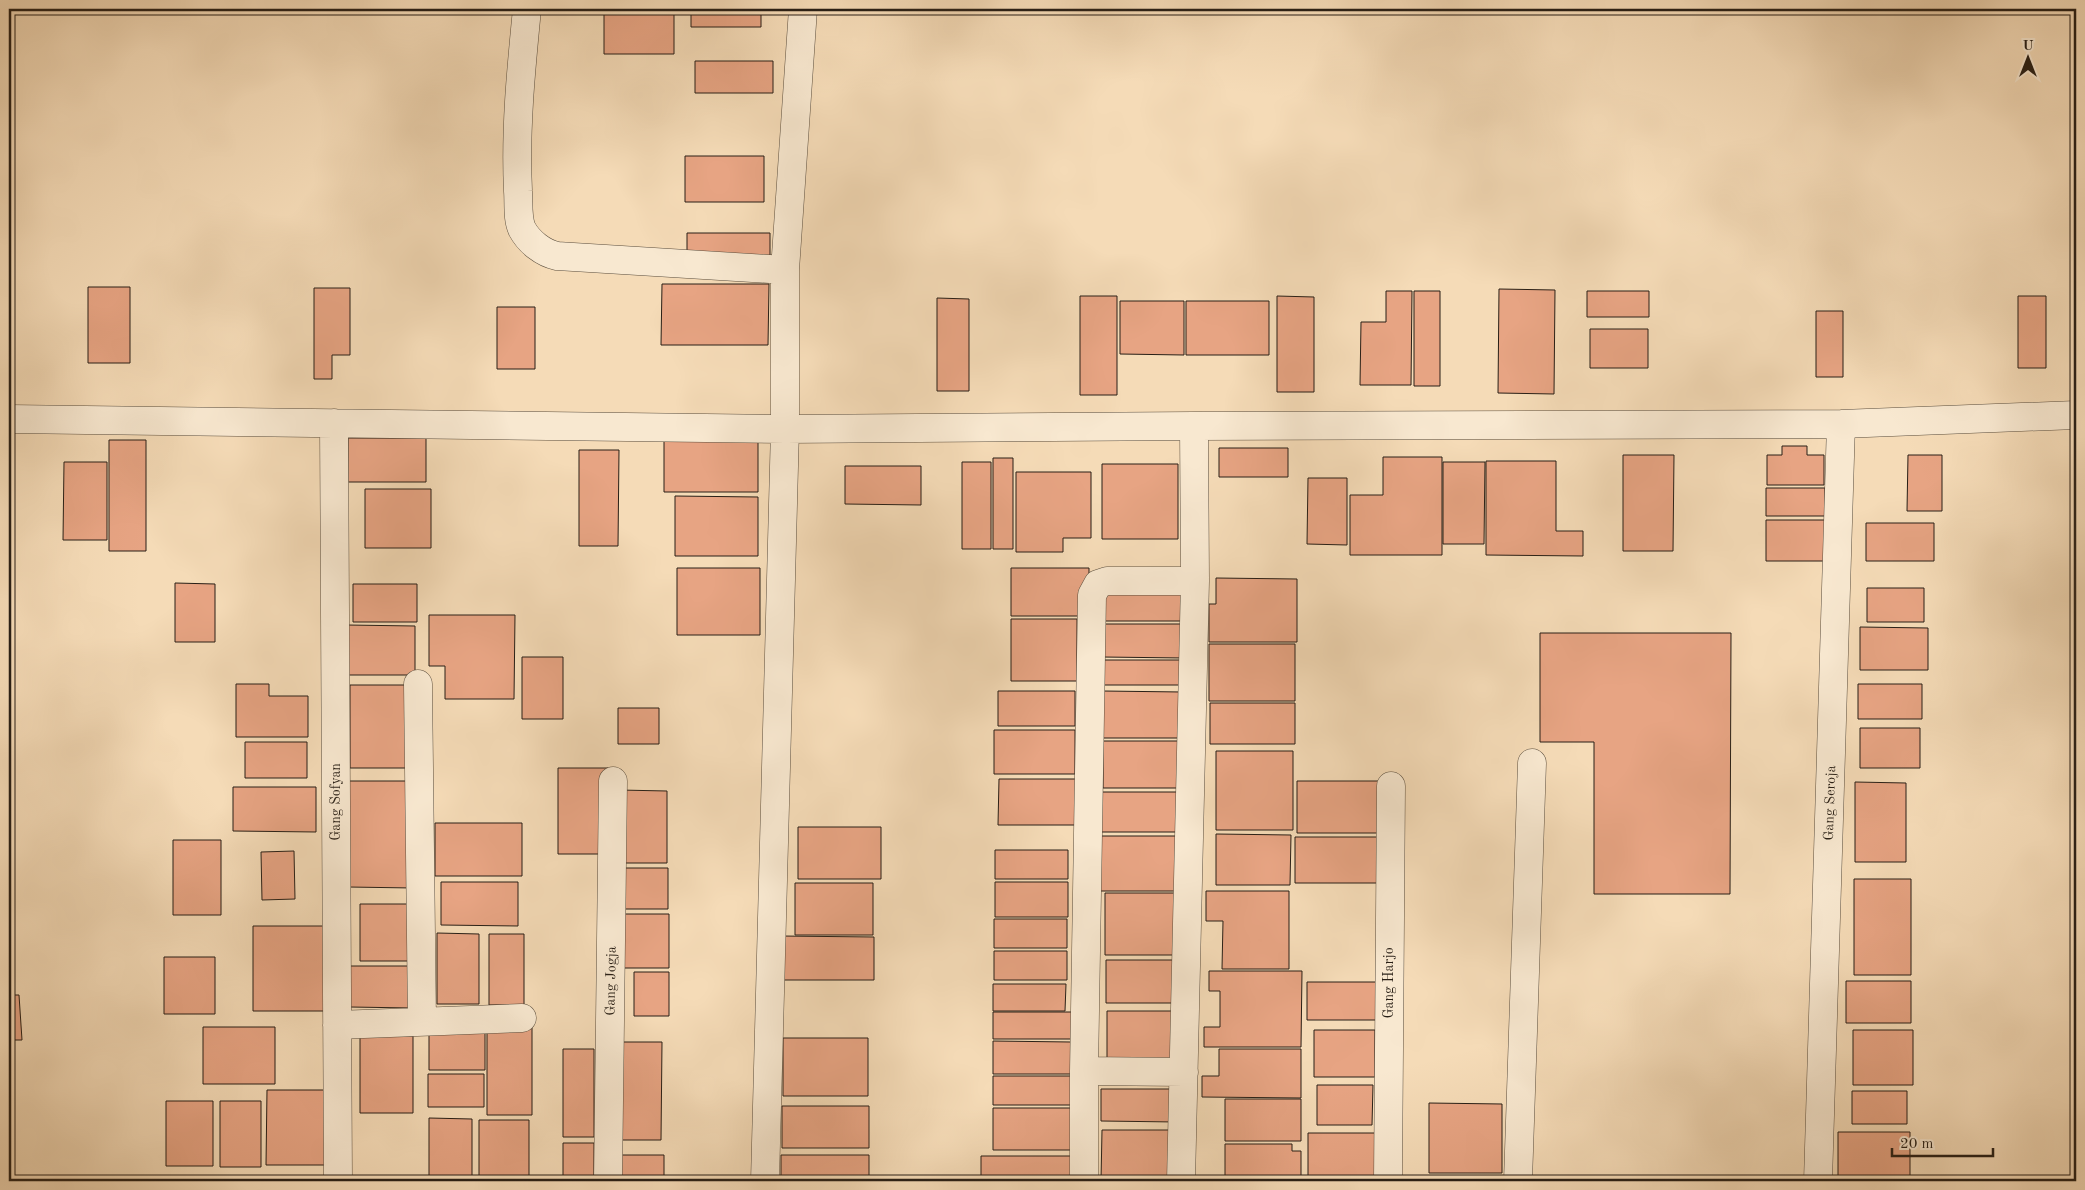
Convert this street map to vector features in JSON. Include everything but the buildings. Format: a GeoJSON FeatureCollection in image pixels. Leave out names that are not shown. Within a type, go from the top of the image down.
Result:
{"type":"FeatureCollection","features":[{"type":"Feature","properties":{"kind":"street"},"geometry":{"type":"LineString","coordinates":[[527,9],[518,103],[517,175],[522,228],[533,243],[548,254],[565,257],[785,270]]}},
{"type":"Feature","properties":{"kind":"street"},"geometry":{"type":"LineString","coordinates":[[765,1181],[785,429],[785,270],[803,9]]}},
{"type":"Feature","properties":{"kind":"street"},"geometry":{"type":"LineString","coordinates":[[9,419],[785,429],[1841,424],[2076,415]]}},
{"type":"Feature","properties":{"kind":"street","name":"Gang Sofyan"},"geometry":{"type":"LineString","coordinates":[[334,423],[338,1181]]}},
{"type":"Feature","properties":{"kind":"street","name":"Gang Seroja"},"geometry":{"type":"LineString","coordinates":[[1818,1181],[1841,424]]}},
{"type":"Feature","properties":{"kind":"street"},"geometry":{"type":"LineString","coordinates":[[1181,1181],[1196,581],[1194,426]]}},
{"type":"Feature","properties":{"kind":"street"},"geometry":{"type":"LineString","coordinates":[[1084,1181],[1084,1071],[1092,596],[1098,584],[1107,581],[1196,581]]}},
{"type":"Feature","properties":{"kind":"street"},"geometry":{"type":"LineString","coordinates":[[418,684],[422,1021]]}},
{"type":"Feature","properties":{"kind":"street"},"geometry":{"type":"LineString","coordinates":[[1518,1181],[1532,763]]}},
{"type":"Feature","properties":{"kind":"street","name":"Gang Jogja"},"geometry":{"type":"LineString","coordinates":[[608,1181],[613,781]]}},
{"type":"Feature","properties":{"kind":"street","name":"Gang Harjo"},"geometry":{"type":"LineString","coordinates":[[1388,1181],[1391,786]]}},
{"type":"Feature","properties":{"kind":"street"},"geometry":{"type":"LineString","coordinates":[[337,1025],[522,1018]]}},
{"type":"Feature","properties":{"kind":"street"},"geometry":{"type":"LineString","coordinates":[[1084,1071],[1184,1072]]}}]}
